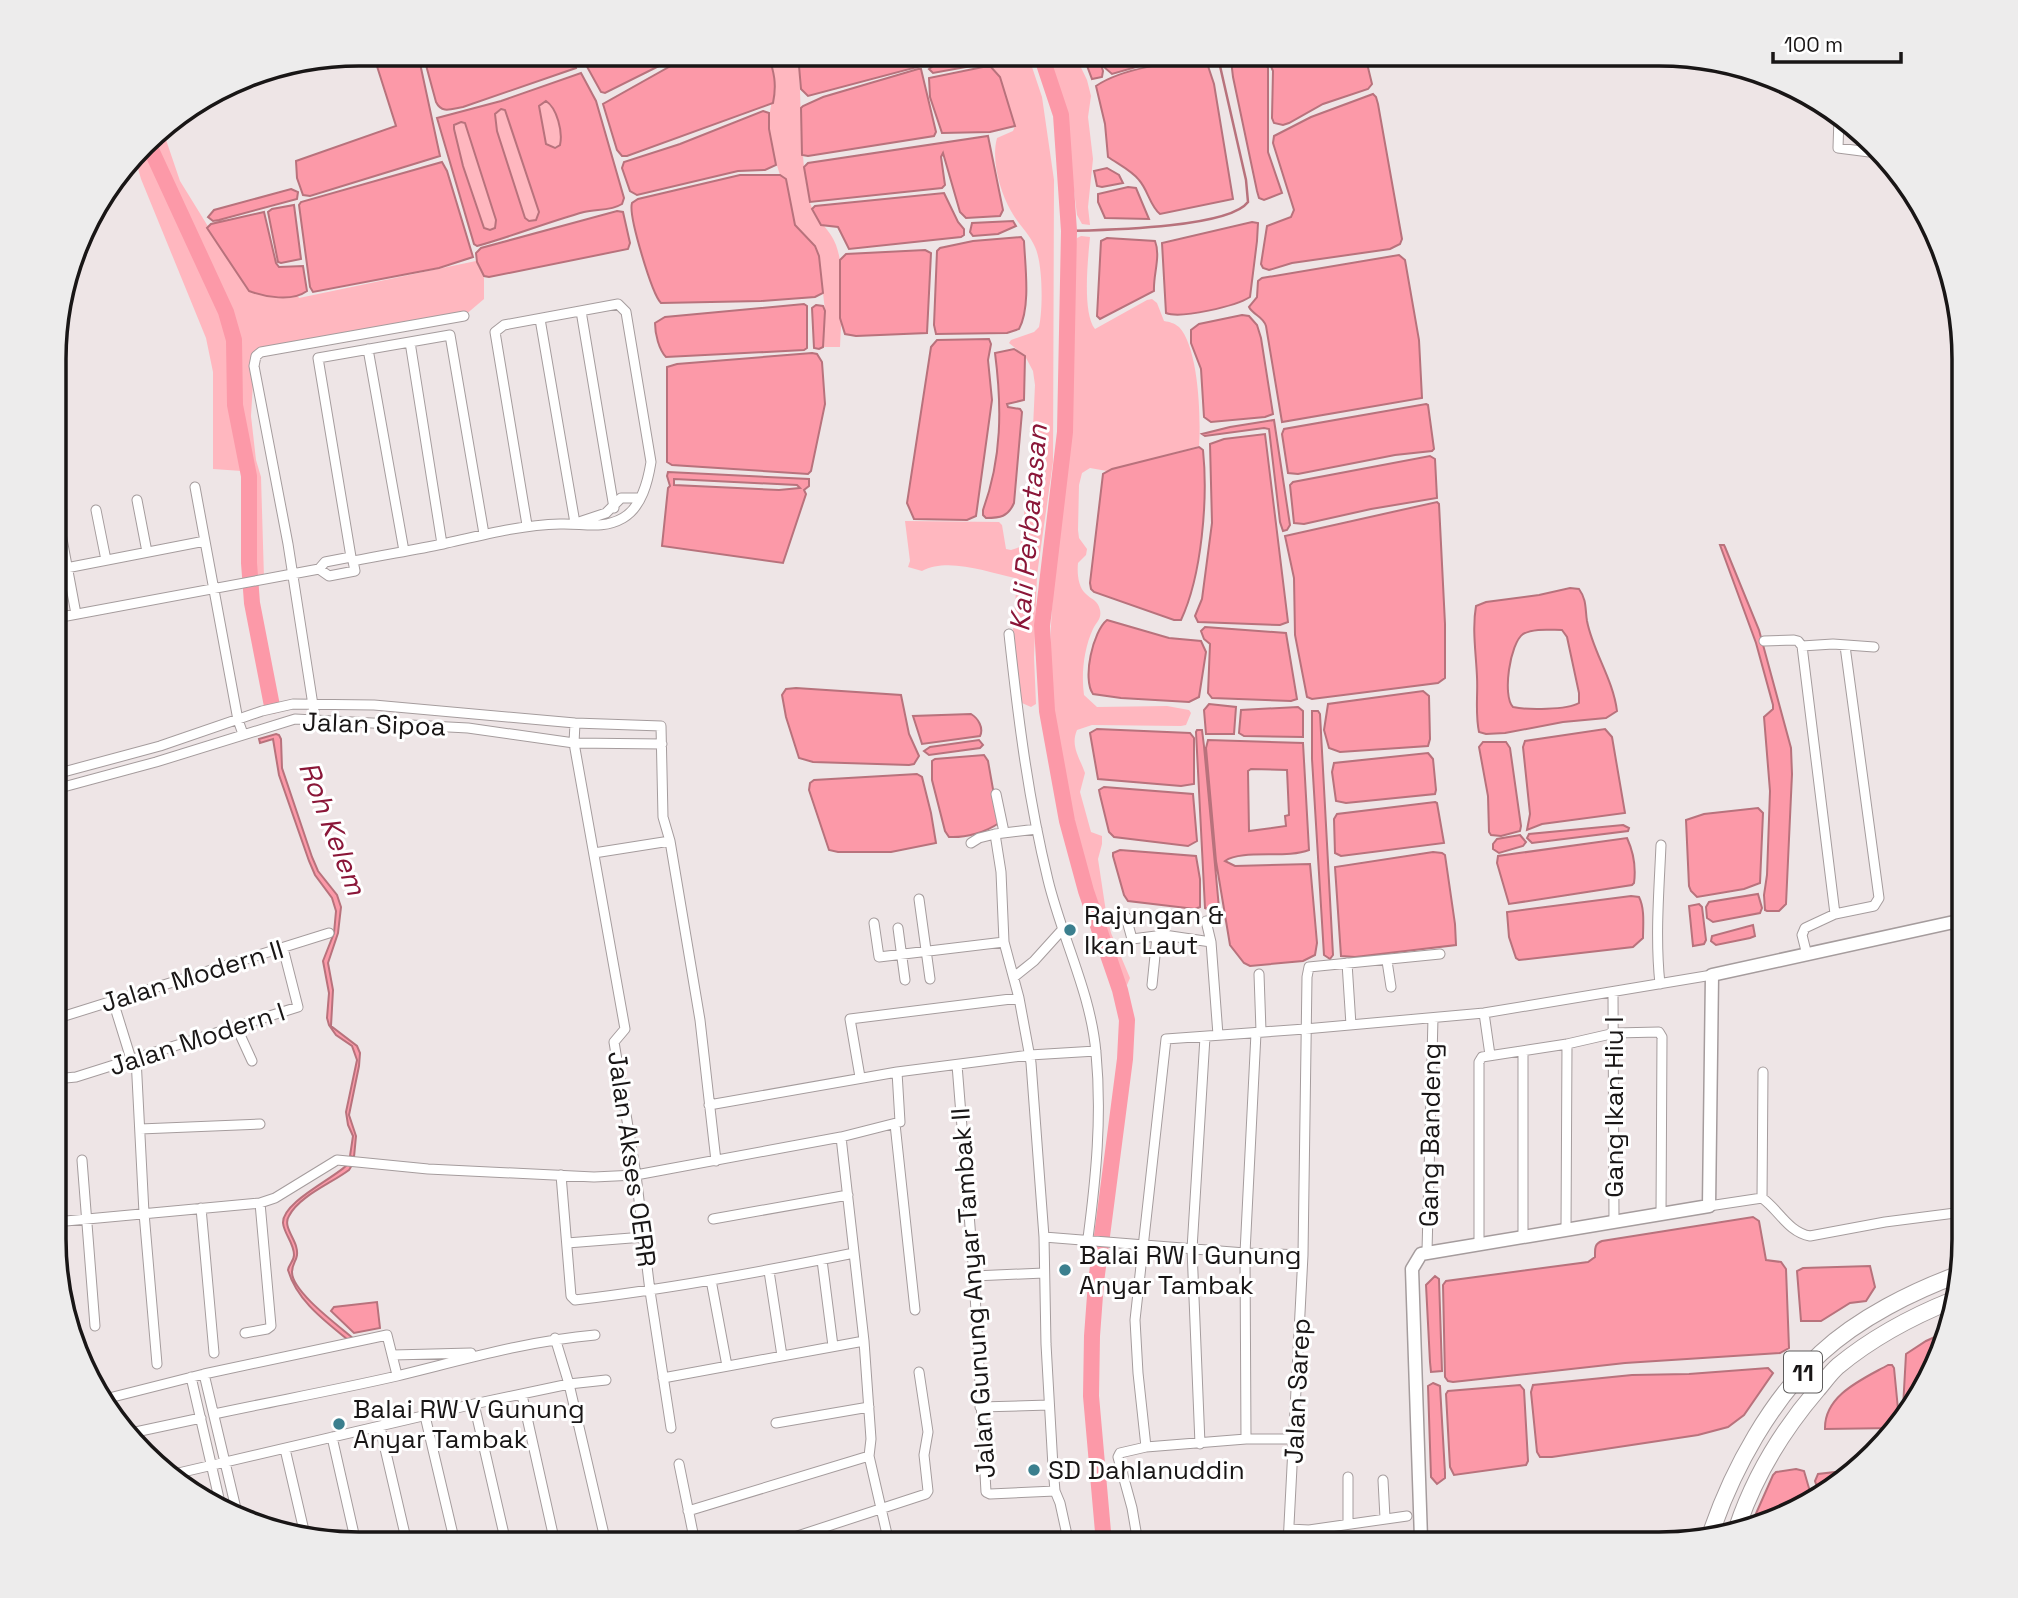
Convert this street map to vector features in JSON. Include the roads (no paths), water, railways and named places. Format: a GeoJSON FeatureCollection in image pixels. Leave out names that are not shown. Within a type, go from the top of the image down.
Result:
{"type":"FeatureCollection","features":[{"type":"Feature","properties":{"kind":"highway","name":"11"},"geometry":{"type":"LineString","coordinates":[[1713,1526],[1721,1504],[1754,1441],[1786,1390],[1813,1361],[1871,1316],[1926,1286],[1949,1278]]}},
{"type":"Feature","properties":{"kind":"highway","name":"11"},"geometry":{"type":"LineString","coordinates":[[1740,1520],[1774,1446],[1800,1409],[1837,1367],[1889,1330],[1944,1305]]}},
{"type":"Feature","properties":{"kind":"street"},"geometry":{"type":"LineString","coordinates":[[1839,128],[1838,148],[1865,152]]}},
{"type":"Feature","properties":{"kind":"street"},"geometry":{"type":"LineString","coordinates":[[527,525],[495,332],[504,324],[618,304],[626,312],[651,462],[648,483],[631,513],[609,524],[591,527],[575,523]]}},
{"type":"Feature","properties":{"kind":"street"},"geometry":{"type":"LineString","coordinates":[[581,311],[614,508]]}},
{"type":"Feature","properties":{"kind":"street"},"geometry":{"type":"LineString","coordinates":[[315,718],[254,366],[256,356],[261,352],[464,316]]}},
{"type":"Feature","properties":{"kind":"street"},"geometry":{"type":"LineString","coordinates":[[540,319],[575,523]]}},
{"type":"Feature","properties":{"kind":"street"},"geometry":{"type":"LineString","coordinates":[[319,569],[329,576],[355,571],[318,358],[450,335],[484,534]]}},
{"type":"Feature","properties":{"kind":"street"},"geometry":{"type":"LineString","coordinates":[[410,342],[442,544]]}},
{"type":"Feature","properties":{"kind":"street"},"geometry":{"type":"LineString","coordinates":[[368,349],[404,551]]}},
{"type":"Feature","properties":{"kind":"street"},"geometry":{"type":"LineString","coordinates":[[195,487],[243,734]]}},
{"type":"Feature","properties":{"kind":"street"},"geometry":{"type":"LineString","coordinates":[[66,616],[319,569],[325,562],[404,551],[527,525],[575,523],[606,513],[614,508],[621,498],[640,498]]}},
{"type":"Feature","properties":{"kind":"street"},"geometry":{"type":"LineString","coordinates":[[137,500],[147,552]]}},
{"type":"Feature","properties":{"kind":"street"},"geometry":{"type":"LineString","coordinates":[[96,510],[106,560]]}},
{"type":"Feature","properties":{"kind":"street"},"geometry":{"type":"LineString","coordinates":[[67,568],[205,541]]}},
{"type":"Feature","properties":{"kind":"street"},"geometry":{"type":"LineString","coordinates":[[66,562],[76,614]]}},
{"type":"Feature","properties":{"kind":"street"},"geometry":{"type":"LineString","coordinates":[[1009,634],[1025,774],[1062,930],[1079,975],[1096,1051],[1097,1168],[1090,1239]]}},
{"type":"Feature","properties":{"kind":"street"},"geometry":{"type":"LineString","coordinates":[[1764,641],[1794,640],[1802,646],[1835,914]]}},
{"type":"Feature","properties":{"kind":"street"},"geometry":{"type":"LineString","coordinates":[[1802,646],[1874,647]]}},
{"type":"Feature","properties":{"kind":"street"},"geometry":{"type":"LineString","coordinates":[[1804,944],[1805,928],[1835,914],[1874,906],[1879,898],[1845,646]]}},
{"type":"Feature","properties":{"kind":"street"},"geometry":{"type":"LineString","coordinates":[[66,771],[160,746],[262,711],[293,704],[374,705],[575,723],[661,726],[663,817],[670,841],[700,1020],[716,1161]]}},
{"type":"Feature","properties":{"kind":"street","name":"Jalan Sipoa"},"geometry":{"type":"LineString","coordinates":[[66,786],[295,719],[468,728],[574,743],[662,744]]}},
{"type":"Feature","properties":{"kind":"street"},"geometry":{"type":"LineString","coordinates":[[575,723],[574,743],[594,853],[670,841]]}},
{"type":"Feature","properties":{"kind":"street"},"geometry":{"type":"LineString","coordinates":[[996,794],[1004,942],[1031,1059],[1044,1237],[1049,1405],[1055,1491],[1064,1532]]}},
{"type":"Feature","properties":{"kind":"street"},"geometry":{"type":"LineString","coordinates":[[971,843],[979,838],[1000,833],[1037,829]]}},
{"type":"Feature","properties":{"kind":"street"},"geometry":{"type":"LineString","coordinates":[[1660,984],[1661,845]]}},
{"type":"Feature","properties":{"kind":"street","name":"Jalan Akses OERR"},"geometry":{"type":"LineString","coordinates":[[594,853],[625,1029],[614,1042],[636,1175],[650,1292],[671,1428]]}},
{"type":"Feature","properties":{"kind":"street"},"geometry":{"type":"LineString","coordinates":[[919,899],[930,979]]}},
{"type":"Feature","properties":{"kind":"street"},"geometry":{"type":"LineString","coordinates":[[1126,917],[1132,939],[1157,936],[1211,942]]}},
{"type":"Feature","properties":{"kind":"street"},"geometry":{"type":"LineString","coordinates":[[1206,921],[1211,942],[1217,1031]]}},
{"type":"Feature","properties":{"kind":"street"},"geometry":{"type":"LineString","coordinates":[[1146,1447],[1135,1320],[1164,1041],[1169,1038],[1205,1037],[1217,1031],[1259,1032],[1351,1021],[1484,1013],[1763,965],[1804,944],[1952,922]]}},
{"type":"Feature","properties":{"kind":"street"},"geometry":{"type":"LineString","coordinates":[[874,923],[879,957],[1004,942]]}},
{"type":"Feature","properties":{"kind":"street"},"geometry":{"type":"LineString","coordinates":[[898,928],[905,980]]}},
{"type":"Feature","properties":{"kind":"street"},"geometry":{"type":"LineString","coordinates":[[1014,977],[1034,961],[1062,930]]}},
{"type":"Feature","properties":{"kind":"street","name":"Jalan Modern II"},"geometry":{"type":"LineString","coordinates":[[66,1016],[329,933]]}},
{"type":"Feature","properties":{"kind":"street"},"geometry":{"type":"LineString","coordinates":[[1152,985],[1157,936]]}},
{"type":"Feature","properties":{"kind":"street","name":"Jalan Modern I"},"geometry":{"type":"LineString","coordinates":[[66,1078],[298,1007],[284,948]]}},
{"type":"Feature","properties":{"kind":"street"},"geometry":{"type":"LineString","coordinates":[[1351,1021],[1347,963],[1440,954]]}},
{"type":"Feature","properties":{"kind":"street"},"geometry":{"type":"LineString","coordinates":[[1387,961],[1391,987]]}},
{"type":"Feature","properties":{"kind":"street","name":"Jalan Sarep"},"geometry":{"type":"LineString","coordinates":[[1289,1532],[1303,1255],[1306,979],[1309,967],[1347,963]]}},
{"type":"Feature","properties":{"kind":"street"},"geometry":{"type":"LineString","coordinates":[[1246,1439],[1245,1253],[1259,1032],[1259,974]]}},
{"type":"Feature","properties":{"kind":"street"},"geometry":{"type":"LineString","coordinates":[[1709,1206],[1712,975]]}},
{"type":"Feature","properties":{"kind":"street","name":"Gang Ikan Hiu I"},"geometry":{"type":"LineString","coordinates":[[1614,992],[1614,1222]]}},
{"type":"Feature","properties":{"kind":"street"},"geometry":{"type":"LineString","coordinates":[[860,1077],[850,1019],[1019,998]]}},
{"type":"Feature","properties":{"kind":"street"},"geometry":{"type":"LineString","coordinates":[[113,1001],[134,1059],[157,1364]]}},
{"type":"Feature","properties":{"kind":"street"},"geometry":{"type":"LineString","coordinates":[[1484,1013],[1489,1052]]}},
{"type":"Feature","properties":{"kind":"street","name":"Gang Bandeng"},"geometry":{"type":"LineString","coordinates":[[1427,1251],[1433,1018]]}},
{"type":"Feature","properties":{"kind":"street"},"geometry":{"type":"LineString","coordinates":[[236,1026],[252,1061]]}},
{"type":"Feature","properties":{"kind":"street"},"geometry":{"type":"LineString","coordinates":[[1479,1243],[1479,1062],[1489,1052],[1523,1051],[1615,1034],[1659,1032],[1661,1214]]}},
{"type":"Feature","properties":{"kind":"street"},"geometry":{"type":"LineString","coordinates":[[1200,1444],[1192,1249],[1205,1037]]}},
{"type":"Feature","properties":{"kind":"street"},"geometry":{"type":"LineString","coordinates":[[1566,1229],[1567,1044]]}},
{"type":"Feature","properties":{"kind":"street"},"geometry":{"type":"LineString","coordinates":[[709,1105],[860,1077],[1096,1051]]}},
{"type":"Feature","properties":{"kind":"street"},"geometry":{"type":"LineString","coordinates":[[1523,1051],[1523,1236]]}},
{"type":"Feature","properties":{"kind":"street","name":"Jalan Gunung Anyar Tambak II"},"geometry":{"type":"LineString","coordinates":[[957,1066],[988,1494],[1055,1491]]}},
{"type":"Feature","properties":{"kind":"street"},"geometry":{"type":"LineString","coordinates":[[66,1221],[260,1203],[275,1198],[333,1161],[351,1161],[374,1166],[594,1177],[636,1175],[716,1161],[841,1137],[900,1122],[897,1072]]}},
{"type":"Feature","properties":{"kind":"street"},"geometry":{"type":"LineString","coordinates":[[1763,1072],[1762,1198],[1793,1229],[1810,1236],[1952,1213]]}},
{"type":"Feature","properties":{"kind":"street"},"geometry":{"type":"LineString","coordinates":[[140,1129],[260,1124]]}},
{"type":"Feature","properties":{"kind":"street"},"geometry":{"type":"LineString","coordinates":[[895,1124],[915,1310]]}},
{"type":"Feature","properties":{"kind":"street"},"geometry":{"type":"LineString","coordinates":[[841,1137],[864,1341],[869,1407],[869,1456],[886,1532]]}},
{"type":"Feature","properties":{"kind":"street"},"geometry":{"type":"LineString","coordinates":[[82,1160],[94,1326]]}},
{"type":"Feature","properties":{"kind":"street"},"geometry":{"type":"LineString","coordinates":[[561,1175],[571,1296],[575,1300],[650,1292],[854,1253]]}},
{"type":"Feature","properties":{"kind":"street"},"geometry":{"type":"LineString","coordinates":[[713,1219],[848,1195]]}},
{"type":"Feature","properties":{"kind":"street"},"geometry":{"type":"LineString","coordinates":[[1422,1532],[1412,1269],[1415,1261],[1427,1251],[1762,1198]]}},
{"type":"Feature","properties":{"kind":"street"},"geometry":{"type":"LineString","coordinates":[[244,1333],[271,1326],[260,1203]]}},
{"type":"Feature","properties":{"kind":"street"},"geometry":{"type":"LineString","coordinates":[[201,1208],[214,1353]]}},
{"type":"Feature","properties":{"kind":"street"},"geometry":{"type":"LineString","coordinates":[[567,1242],[644,1237]]}},
{"type":"Feature","properties":{"kind":"street"},"geometry":{"type":"LineString","coordinates":[[1044,1237],[1303,1255]]}},
{"type":"Feature","properties":{"kind":"street"},"geometry":{"type":"LineString","coordinates":[[822,1260],[833,1346]]}},
{"type":"Feature","properties":{"kind":"street"},"geometry":{"type":"LineString","coordinates":[[769,1271],[782,1356]]}},
{"type":"Feature","properties":{"kind":"street"},"geometry":{"type":"LineString","coordinates":[[974,1276],[1044,1273]]}},
{"type":"Feature","properties":{"kind":"street"},"geometry":{"type":"LineString","coordinates":[[711,1280],[727,1366]]}},
{"type":"Feature","properties":{"kind":"street"},"geometry":{"type":"LineString","coordinates":[[113,1397],[204,1374],[387,1335],[397,1376]]}},
{"type":"Feature","properties":{"kind":"street"},"geometry":{"type":"LineString","coordinates":[[214,1414],[397,1376],[555,1338],[595,1335]]}},
{"type":"Feature","properties":{"kind":"street"},"geometry":{"type":"LineString","coordinates":[[555,1338],[569,1384],[603,1532]]}},
{"type":"Feature","properties":{"kind":"street"},"geometry":{"type":"LineString","coordinates":[[663,1378],[864,1341]]}},
{"type":"Feature","properties":{"kind":"street"},"geometry":{"type":"LineString","coordinates":[[393,1355],[488,1352]]}},
{"type":"Feature","properties":{"kind":"street"},"geometry":{"type":"LineString","coordinates":[[810,1532],[922,1497],[928,1491],[924,1455],[929,1432],[919,1372]]}},
{"type":"Feature","properties":{"kind":"street"},"geometry":{"type":"LineString","coordinates":[[204,1374],[234,1503]]}},
{"type":"Feature","properties":{"kind":"street"},"geometry":{"type":"LineString","coordinates":[[191,1377],[218,1495]]}},
{"type":"Feature","properties":{"kind":"street"},"geometry":{"type":"LineString","coordinates":[[182,1472],[474,1404],[569,1384],[606,1380]]}},
{"type":"Feature","properties":{"kind":"street"},"geometry":{"type":"LineString","coordinates":[[522,1395],[553,1532]]}},
{"type":"Feature","properties":{"kind":"street"},"geometry":{"type":"LineString","coordinates":[[474,1404],[503,1532]]}},
{"type":"Feature","properties":{"kind":"street"},"geometry":{"type":"LineString","coordinates":[[980,1408],[1049,1405]]}},
{"type":"Feature","properties":{"kind":"street"},"geometry":{"type":"LineString","coordinates":[[776,1423],[869,1407]]}},
{"type":"Feature","properties":{"kind":"street"},"geometry":{"type":"LineString","coordinates":[[425,1416],[452,1532]]}},
{"type":"Feature","properties":{"kind":"street"},"geometry":{"type":"LineString","coordinates":[[139,1431],[201,1418]]}},
{"type":"Feature","properties":{"kind":"street"},"geometry":{"type":"LineString","coordinates":[[380,1427],[404,1532]]}},
{"type":"Feature","properties":{"kind":"street"},"geometry":{"type":"LineString","coordinates":[[332,1437],[353,1532]]}},
{"type":"Feature","properties":{"kind":"street"},"geometry":{"type":"LineString","coordinates":[[1136,1532],[1118,1457],[1122,1452],[1146,1447],[1246,1439],[1295,1439]]}},
{"type":"Feature","properties":{"kind":"street"},"geometry":{"type":"LineString","coordinates":[[285,1449],[303,1526]]}},
{"type":"Feature","properties":{"kind":"street"},"geometry":{"type":"LineString","coordinates":[[688,1511],[869,1456]]}},
{"type":"Feature","properties":{"kind":"street"},"geometry":{"type":"LineString","coordinates":[[679,1464],[693,1532]]}},
{"type":"Feature","properties":{"kind":"street"},"geometry":{"type":"LineString","coordinates":[[1348,1477],[1348,1523]]}},
{"type":"Feature","properties":{"kind":"street"},"geometry":{"type":"LineString","coordinates":[[1383,1480],[1385,1518]]}},
{"type":"Feature","properties":{"kind":"street"},"geometry":{"type":"LineString","coordinates":[[1289,1529],[1306,1531],[1407,1516]]}},
{"type":"Feature","properties":{"kind":"waterway","name":"Kali Perbatasan"},"geometry":{"type":"LineString","coordinates":[[1045,66],[1061,115],[1069,231],[1065,432],[1042,626],[1047,711],[1067,821],[1127,1020],[1125,1059],[1096,1282],[1092,1336],[1091,1396],[1103,1532]]}},
{"type":"Feature","properties":{"kind":"waterway"},"geometry":{"type":"LineString","coordinates":[[1069,231],[1192,222],[1236,211],[1248,202],[1246,180],[1220,66]]}},
{"type":"Feature","properties":{"kind":"waterway"},"geometry":{"type":"LineString","coordinates":[[152,152],[226,312],[234,340],[235,405],[249,476],[252,603],[272,706]]}},
{"type":"Feature","properties":{"kind":"place","name":"Rajungan & Ikan Laut"},"geometry":{"type":"Point","coordinates":[1070,930]}},
{"type":"Feature","properties":{"kind":"place","name":"Balai RW I Gunung Anyar Tambak"},"geometry":{"type":"Point","coordinates":[1065,1270]}},
{"type":"Feature","properties":{"kind":"place","name":"Balai RW V Gunung Anyar Tambak"},"geometry":{"type":"Point","coordinates":[339,1424]}},
{"type":"Feature","properties":{"kind":"place","name":"SD Dahlanuddin"},"geometry":{"type":"Point","coordinates":[1034,1470]}},
{"type":"Feature","properties":{"kind":"water label","name":"Roh Kelem"},"geometry":{"type":"Point","coordinates":[333,828]}}]}
